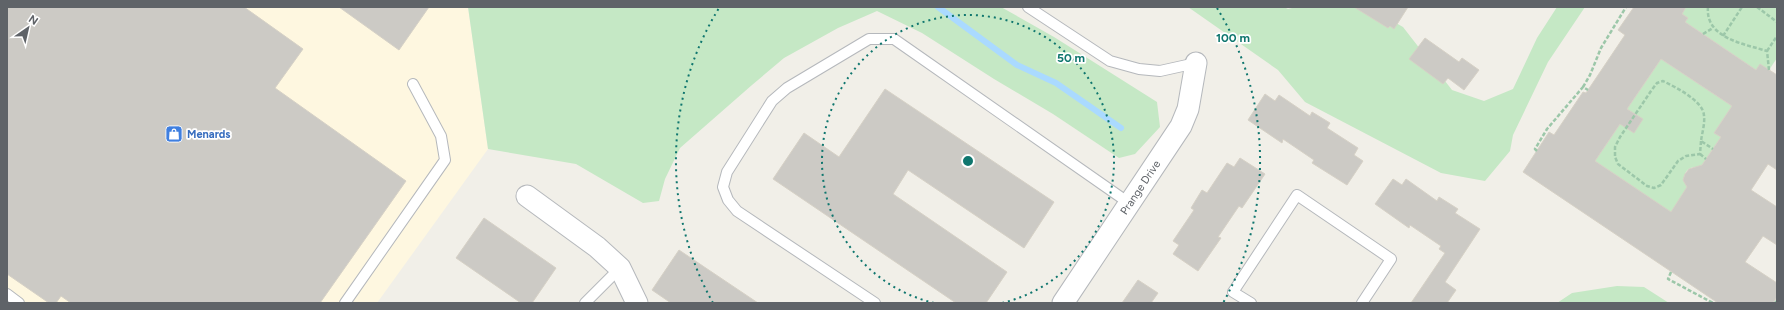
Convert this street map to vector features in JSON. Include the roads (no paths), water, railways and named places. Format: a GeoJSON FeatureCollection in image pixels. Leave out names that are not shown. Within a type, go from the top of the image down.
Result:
{"type":"FeatureCollection","features":[{"type":"Feature","properties":{"kind":"street","name":"Prange Drive"},"geometry":{"type":"LineString","coordinates":[[1063,303],[1180,126],[1188,109],[1196,63]]}},
{"type":"Feature","properties":{"kind":"street"},"geometry":{"type":"LineString","coordinates":[[527,196],[597,247],[620,268],[637,303]]}},
{"type":"Feature","properties":{"kind":"lane"},"geometry":{"type":"LineString","coordinates":[[1028,7],[1110,61],[1139,69],[1160,71],[1196,63]]}},
{"type":"Feature","properties":{"kind":"lane"},"geometry":{"type":"LineString","coordinates":[[875,303],[737,211],[728,200],[723,187],[727,172],[772,101],[787,88],[869,39],[894,39],[1130,203]]}},
{"type":"Feature","properties":{"kind":"lane"},"geometry":{"type":"LineString","coordinates":[[345,303],[444,160],[441,136],[413,84]]}},
{"type":"Feature","properties":{"kind":"lane"},"geometry":{"type":"LineString","coordinates":[[1251,303],[1234,292],[1296,195],[1391,259],[1362,303]]}},
{"type":"Feature","properties":{"kind":"lane"},"geometry":{"type":"LineString","coordinates":[[585,303],[620,268]]}},
{"type":"Feature","properties":{"kind":"lane"},"geometry":{"type":"LineString","coordinates":[[7,294],[19,303]]}},
{"type":"Feature","properties":{"kind":"waterway"},"geometry":{"type":"LineString","coordinates":[[938,7],[1017,65],[1056,83],[1121,128]]}},
{"type":"Feature","properties":{"kind":"place","name":"Menards"},"geometry":{"type":"Point","coordinates":[174,134]}}]}
